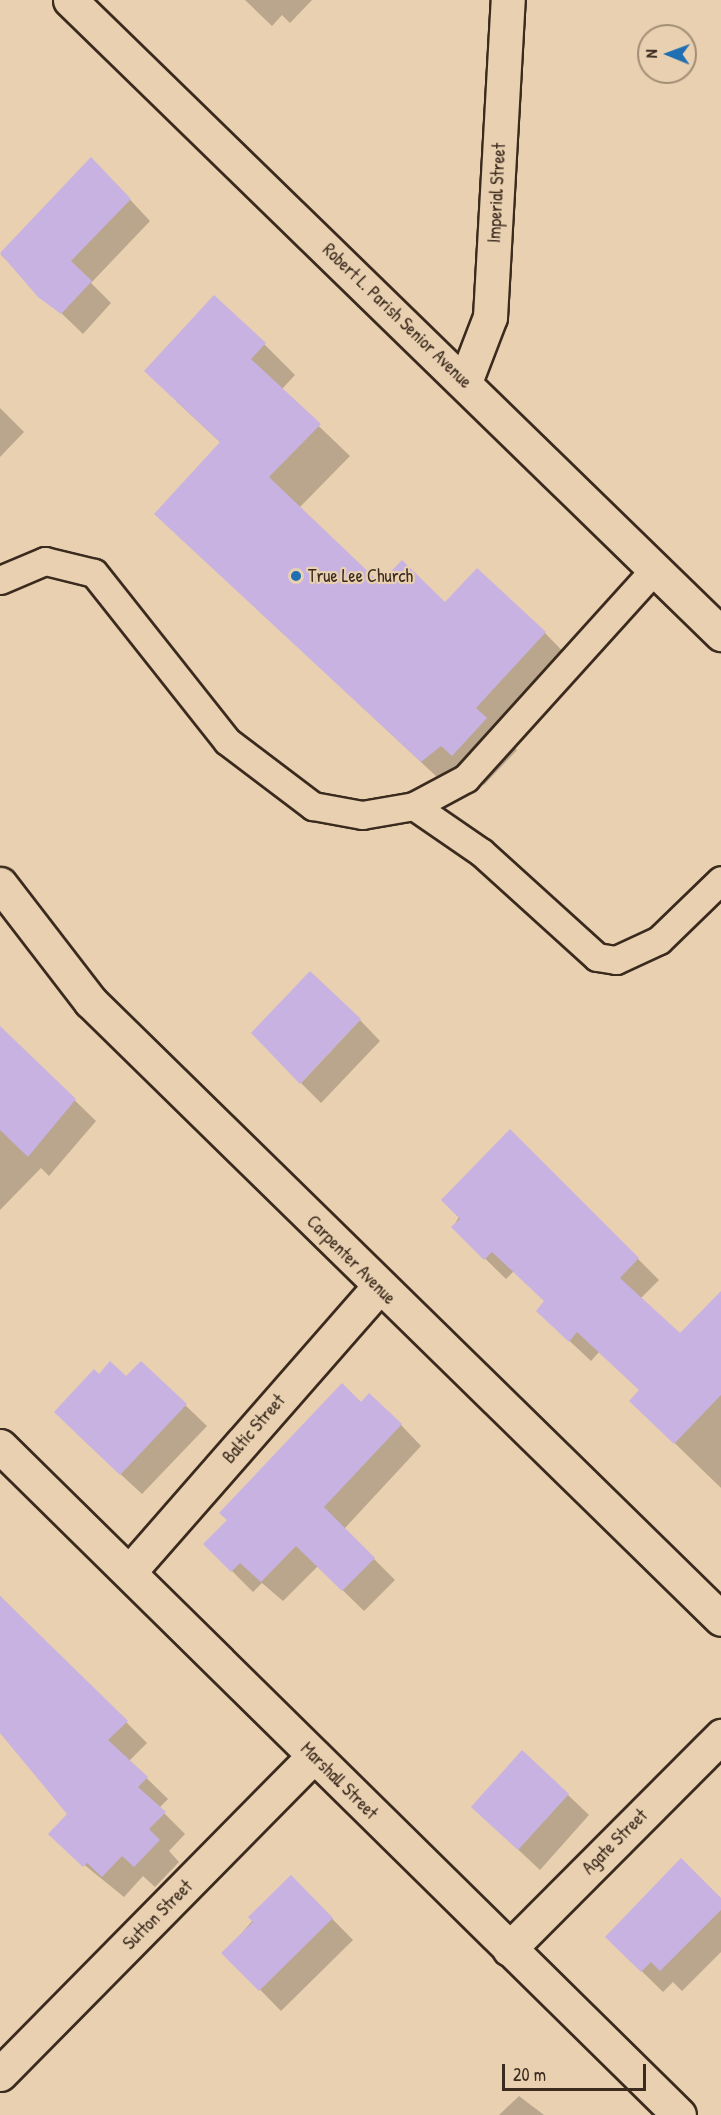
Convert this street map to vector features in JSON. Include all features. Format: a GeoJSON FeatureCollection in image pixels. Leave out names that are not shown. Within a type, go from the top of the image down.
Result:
{"type":"FeatureCollection","features":[{"type":"Feature","properties":{"kind":"street","name":"Robert L. Parish Senior Avenue"},"geometry":{"type":"LineString","coordinates":[[70,0],[465,382],[721,634]]}},
{"type":"Feature","properties":{"kind":"street","name":"Imperial Street"},"geometry":{"type":"LineString","coordinates":[[465,382],[490,317],[508,0]]}},
{"type":"Feature","properties":{"kind":"street","name":"Carpenter Avenue"},"geometry":{"type":"LineString","coordinates":[[0,884],[90,1000],[378,1288],[721,1619]]}},
{"type":"Feature","properties":{"kind":"street","name":"Baltic Street"},"geometry":{"type":"LineString","coordinates":[[130,1571],[378,1288]]}},
{"type":"Feature","properties":{"kind":"street","name":"Marshall Street"},"geometry":{"type":"LineString","coordinates":[[0,1446],[130,1571],[314,1756],[679,2115]]}},
{"type":"Feature","properties":{"kind":"street","name":"Agate Street"},"geometry":{"type":"LineString","coordinates":[[509,1949],[721,1736]]}},
{"type":"Feature","properties":{"kind":"street","name":"Sutton Street"},"geometry":{"type":"LineString","coordinates":[[0,2074],[314,1756]]}},
{"type":"Feature","properties":{"kind":"lane"},"geometry":{"type":"LineString","coordinates":[[0,580],[45,561],[94,573],[227,741],[313,806],[362,815],[414,806],[466,778],[654,570]]}},
{"type":"Feature","properties":{"kind":"lane"},"geometry":{"type":"LineString","coordinates":[[414,806],[481,852],[597,957],[616,960],[659,940],[721,880]]}},
{"type":"Feature","properties":{"kind":"building"},"geometry":{"type":"Polygon","coordinates":[[[91,157],[131,199],[71,261],[92,281],[61,314],[38,297],[0,253],[91,157]]]}},
{"type":"Feature","properties":{"kind":"building","name":"True Lee Church"},"geometry":{"type":"Polygon","coordinates":[[[214,295],[266,343],[251,359],[321,424],[269,477],[380,583],[402,560],[445,602],[477,568],[546,632],[476,708],[487,718],[452,756],[441,746],[421,762],[154,514],[220,442],[144,371],[214,295]]]}},
{"type":"Feature","properties":{"kind":"building"},"geometry":{"type":"Polygon","coordinates":[[[310,971],[361,1019],[300,1084],[251,1033],[310,971]]]}},
{"type":"Feature","properties":{"kind":"building"},"geometry":{"type":"Polygon","coordinates":[[[0,1026],[76,1099],[28,1157],[0,1130],[0,1026]]]}},
{"type":"Feature","properties":{"kind":"building"},"geometry":{"type":"Polygon","coordinates":[[[510,1129],[639,1258],[620,1278],[680,1333],[721,1291],[721,1395],[674,1444],[629,1401],[639,1390],[577,1332],[569,1342],[536,1311],[544,1301],[492,1252],[484,1260],[451,1227],[460,1219],[441,1200],[510,1129]]]}},
{"type":"Feature","properties":{"kind":"building"},"geometry":{"type":"Polygon","coordinates":[[[110,1361],[126,1376],[141,1361],[187,1404],[120,1475],[54,1412],[94,1369],[99,1374],[110,1361]]]}},
{"type":"Feature","properties":{"kind":"building"},"geometry":{"type":"Polygon","coordinates":[[[342,1383],[361,1402],[369,1393],[402,1424],[324,1507],[375,1558],[342,1591],[296,1546],[261,1582],[240,1563],[231,1572],[203,1544],[227,1520],[219,1513],[342,1383]]]}},
{"type":"Feature","properties":{"kind":"building"},"geometry":{"type":"Polygon","coordinates":[[[0,1596],[128,1721],[108,1740],[148,1777],[138,1787],[166,1812],[149,1829],[160,1840],[134,1867],[122,1856],[102,1877],[87,1863],[83,1867],[48,1834],[67,1814],[0,1733],[0,1596]]]}},
{"type":"Feature","properties":{"kind":"building"},"geometry":{"type":"Polygon","coordinates":[[[522,1750],[569,1794],[518,1850],[471,1807],[522,1750]]]}},
{"type":"Feature","properties":{"kind":"building"},"geometry":{"type":"Polygon","coordinates":[[[681,1858],[721,1898],[721,1910],[660,1971],[651,1962],[641,1972],[605,1937],[681,1858]]]}},
{"type":"Feature","properties":{"kind":"building"},"geometry":{"type":"Polygon","coordinates":[[[291,1875],[333,1918],[259,1991],[221,1953],[253,1922],[248,1917],[291,1875]]]}},
{"type":"Feature","properties":{"kind":"place","name":"True Lee Church"},"geometry":{"type":"Point","coordinates":[296,576]}}]}
